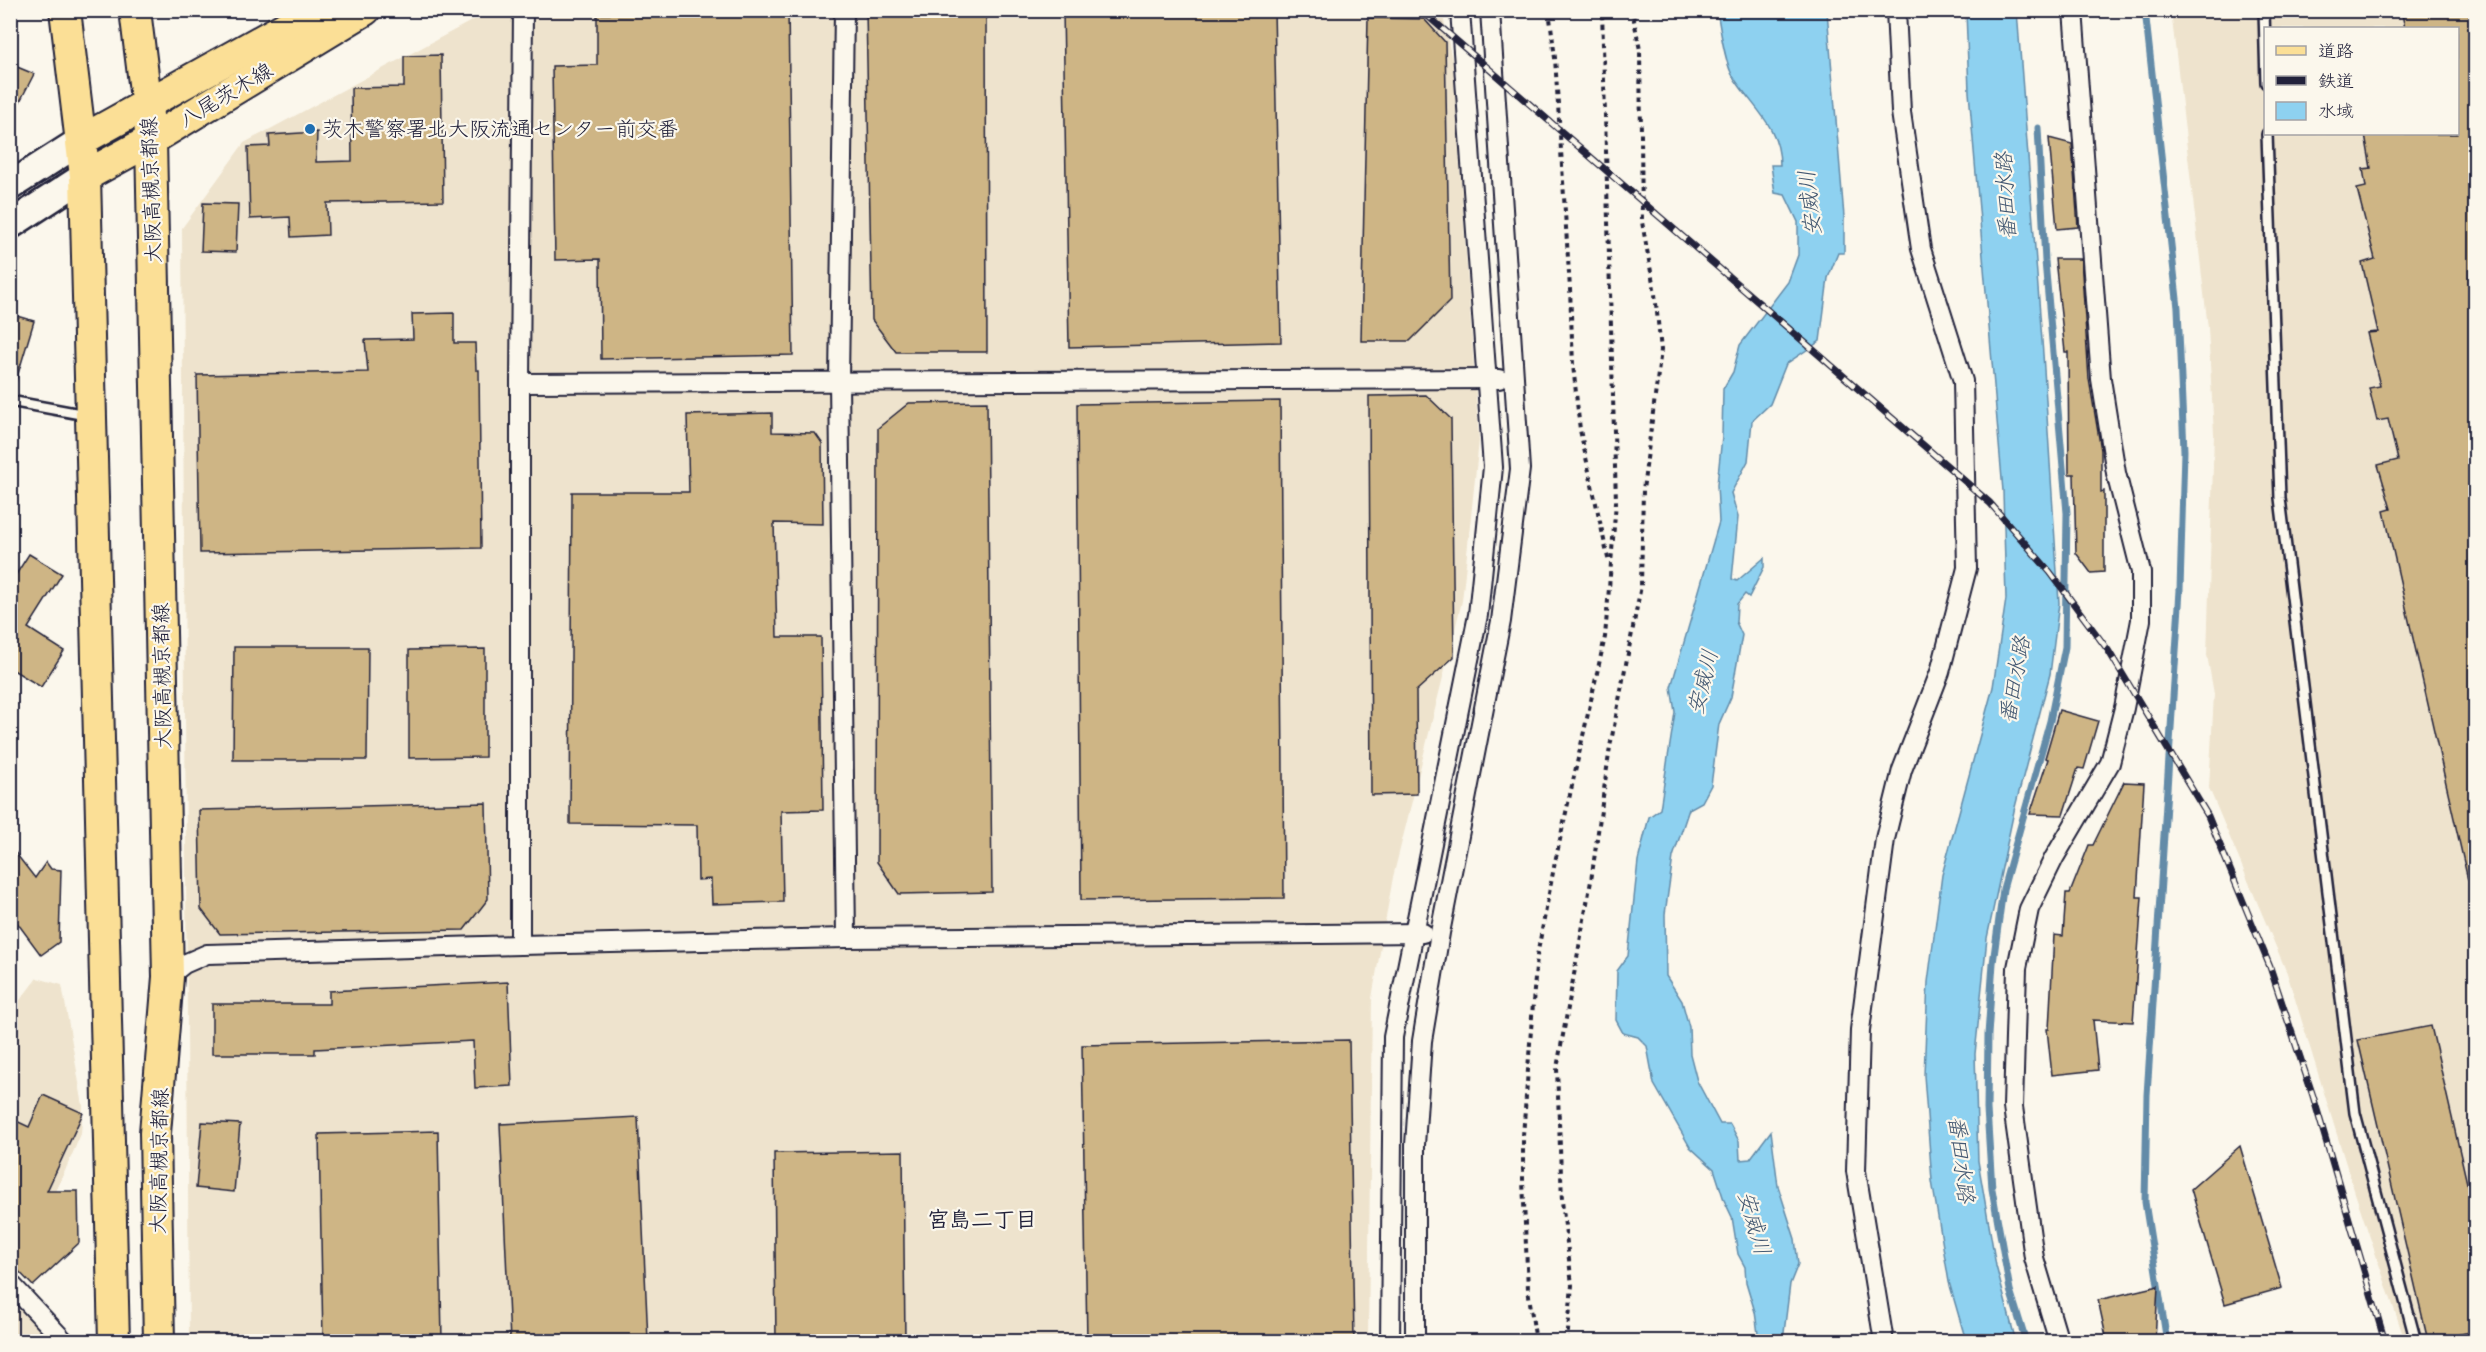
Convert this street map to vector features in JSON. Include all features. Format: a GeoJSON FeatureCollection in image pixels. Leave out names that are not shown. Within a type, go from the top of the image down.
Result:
{"type":"FeatureCollection","features":[{"type":"Feature","properties":{"kind":"main road"},"geometry":{"type":"LineString","coordinates":[[65,10],[85,176],[114,1341]]}},
{"type":"Feature","properties":{"kind":"main road","name":"大阪高槻京都線"},"geometry":{"type":"LineString","coordinates":[[135,10],[151,140],[168,977],[155,1133],[159,1341]]}},
{"type":"Feature","properties":{"kind":"main road","name":"八尾茨木線"},"geometry":{"type":"LineString","coordinates":[[82,140],[316,10]]}},
{"type":"Feature","properties":{"kind":"main road","name":"八尾茨木線"},"geometry":{"type":"LineString","coordinates":[[85,176],[151,140],[365,10]]}},
{"type":"Feature","properties":{"kind":"main road"},"geometry":{"type":"LineString","coordinates":[[10,186],[82,140]]}},
{"type":"Feature","properties":{"kind":"main road"},"geometry":{"type":"LineString","coordinates":[[10,225],[85,176]]}},
{"type":"Feature","properties":{"kind":"street"},"geometry":{"type":"LineString","coordinates":[[520,945],[520,383],[523,10]]}},
{"type":"Feature","properties":{"kind":"street"},"geometry":{"type":"LineString","coordinates":[[844,10],[839,381],[846,938]]}},
{"type":"Feature","properties":{"kind":"street"},"geometry":{"type":"LineString","coordinates":[[1390,1341],[1393,1037],[1412,933],[1478,615],[1493,467],[1460,10]]}},
{"type":"Feature","properties":{"kind":"street"},"geometry":{"type":"LineString","coordinates":[[1415,1341],[1415,1144],[1422,1041],[1440,933],[1501,621],[1520,469],[1490,10]]}},
{"type":"Feature","properties":{"kind":"street"},"geometry":{"type":"LineString","coordinates":[[1884,1341],[1856,1171],[1860,1030],[1885,839],[1902,770],[1940,672],[1967,568],[1963,381],[1921,249],[1901,112],[1896,10]]}},
{"type":"Feature","properties":{"kind":"street"},"geometry":{"type":"LineString","coordinates":[[2059,1341],[2034,1258],[2013,1107],[2017,968],[2029,909],[2054,858],[2110,763],[2124,708],[2141,620],[2141,572],[2116,473],[2101,379],[2073,10]]}},
{"type":"Feature","properties":{"kind":"street"},"geometry":{"type":"LineString","coordinates":[[520,383],[1513,378]]}},
{"type":"Feature","properties":{"kind":"street"},"geometry":{"type":"LineString","coordinates":[[168,977],[184,964],[207,954],[846,938],[1440,933]]}},
{"type":"Feature","properties":{"kind":"street"},"geometry":{"type":"LineString","coordinates":[[10,1283],[65,1341]]}},
{"type":"Feature","properties":{"kind":"lane"},"geometry":{"type":"LineString","coordinates":[[2264,10],[2264,27]]}},
{"type":"Feature","properties":{"kind":"lane"},"geometry":{"type":"LineString","coordinates":[[2267,135],[2280,498],[2355,1113],[2416,1341]]}},
{"type":"Feature","properties":{"kind":"lane"},"geometry":{"type":"LineString","coordinates":[[10,400],[91,416]]}},
{"type":"Feature","properties":{"kind":"path"},"geometry":{"type":"LineString","coordinates":[[1549,10],[1555,58],[1570,289],[1572,365],[1578,419],[1611,570]]}},
{"type":"Feature","properties":{"kind":"path"},"geometry":{"type":"LineString","coordinates":[[1536,1341],[1528,1289],[1523,1181],[1523,1136],[1533,990],[1537,956],[1555,862],[1605,637],[1616,491],[1602,10]]}},
{"type":"Feature","properties":{"kind":"path"},"geometry":{"type":"LineString","coordinates":[[1568,1341],[1572,1285],[1562,1202],[1557,1068],[1591,881],[1610,747],[1641,586],[1643,490],[1661,350],[1656,294],[1642,222],[1640,50],[1632,10]]}},
{"type":"Feature","properties":{"kind":"shaded area"},"geometry":{"type":"Polygon","coordinates":[[[490,11],[1442,11],[1453,65],[1479,441],[1462,601],[1393,877],[1372,998],[1368,1341],[189,1341],[182,228],[244,143],[490,11]]]}},
{"type":"Feature","properties":{"kind":"shaded area"},"geometry":{"type":"Polygon","coordinates":[[[2171,11],[2475,11],[2475,1341],[2405,1341],[2355,1193],[2287,973],[2209,788],[2214,694],[2207,655],[2214,434],[2208,328],[2171,11]]]}},
{"type":"Feature","properties":{"kind":"shaded area"},"geometry":{"type":"Polygon","coordinates":[[[37,978],[62,985],[83,1106],[81,1134],[41,1226],[10,1257],[10,1013],[37,978]]]}},
{"type":"Feature","properties":{"kind":"shaded area"},"geometry":{"type":"Polygon","coordinates":[[[11,1295],[52,1341],[11,1341],[11,1295]]]}},
{"type":"Feature","properties":{"kind":"water","name":"安威川"},"geometry":{"type":"Polygon","coordinates":[[[1717,11],[1827,11],[1844,217],[1844,253],[1838,253],[1828,278],[1820,341],[1786,364],[1770,404],[1752,421],[1748,461],[1731,493],[1738,517],[1732,579],[1737,581],[1764,558],[1764,567],[1749,597],[1745,594],[1737,604],[1736,622],[1742,635],[1731,697],[1719,724],[1711,785],[1702,802],[1689,809],[1673,857],[1665,914],[1666,976],[1682,1001],[1689,1027],[1690,1054],[1697,1081],[1720,1124],[1730,1124],[1739,1141],[1740,1160],[1750,1159],[1771,1131],[1778,1186],[1795,1239],[1798,1264],[1790,1284],[1783,1341],[1759,1341],[1755,1312],[1746,1282],[1745,1267],[1738,1254],[1732,1217],[1714,1169],[1690,1147],[1654,1084],[1647,1046],[1638,1037],[1623,1033],[1616,1020],[1617,971],[1628,956],[1638,861],[1649,817],[1660,809],[1675,712],[1671,687],[1719,522],[1717,485],[1722,437],[1723,389],[1733,372],[1740,345],[1788,282],[1798,255],[1798,222],[1785,195],[1775,193],[1771,165],[1780,165],[1779,151],[1764,118],[1731,72],[1725,55],[1717,11]]]}},
{"type":"Feature","properties":{"kind":"water","name":"番田水路"},"geometry":{"type":"Polygon","coordinates":[[[1966,11],[2017,11],[2059,603],[2050,674],[2014,811],[1987,938],[1975,1054],[1978,1161],[1996,1266],[2016,1342],[1966,1341],[1949,1282],[1932,1181],[1924,1075],[1928,982],[1942,875],[1993,687],[2006,599],[2003,491],[1969,92],[1966,11]]]}},
{"type":"Feature","properties":{"kind":"building"},"geometry":{"type":"Polygon","coordinates":[[[610,10],[788,10],[793,355],[601,359],[600,259],[555,260],[552,66],[597,65],[597,14],[610,14],[610,10]]]}},
{"type":"Feature","properties":{"kind":"building"},"geometry":{"type":"Polygon","coordinates":[[[866,10],[986,10],[987,352],[896,352],[872,320],[866,10]]]}},
{"type":"Feature","properties":{"kind":"building"},"geometry":{"type":"Polygon","coordinates":[[[1063,10],[1274,10],[1281,342],[1069,347],[1063,10]]]}},
{"type":"Feature","properties":{"kind":"building"},"geometry":{"type":"Polygon","coordinates":[[[2401,10],[2475,10],[2475,880],[2468,880],[2384,511],[2391,509],[2378,465],[2398,460],[2388,419],[2377,421],[2369,388],[2380,386],[2367,333],[2378,332],[2362,263],[2375,259],[2357,189],[2366,187],[2363,169],[2371,168],[2365,135],[2459,135],[2459,27],[2405,27],[2401,10]]]}},
{"type":"Feature","properties":{"kind":"building"},"geometry":{"type":"Polygon","coordinates":[[[1368,18],[1424,19],[1445,42],[1450,301],[1410,341],[1361,341],[1368,18]]]}},
{"type":"Feature","properties":{"kind":"building"},"geometry":{"type":"Polygon","coordinates":[[[441,55],[443,201],[327,203],[328,235],[291,237],[290,217],[250,219],[248,147],[270,146],[269,135],[317,132],[316,162],[352,161],[351,88],[404,87],[404,56],[441,55]]]}},
{"type":"Feature","properties":{"kind":"building"},"geometry":{"type":"Polygon","coordinates":[[[10,64],[34,74],[10,121],[10,64]]]}},
{"type":"Feature","properties":{"kind":"building"},"geometry":{"type":"Polygon","coordinates":[[[2049,138],[2072,144],[2078,227],[2057,229],[2049,138]]]}},
{"type":"Feature","properties":{"kind":"building"},"geometry":{"type":"Polygon","coordinates":[[[203,203],[238,204],[236,252],[201,251],[203,203]]]}},
{"type":"Feature","properties":{"kind":"building"},"geometry":{"type":"Polygon","coordinates":[[[2055,259],[2081,259],[2089,379],[2101,450],[2101,492],[2104,491],[2104,572],[2091,573],[2076,553],[2074,474],[2069,474],[2068,352],[2065,352],[2055,259]]]}},
{"type":"Feature","properties":{"kind":"building"},"geometry":{"type":"Polygon","coordinates":[[[454,313],[454,343],[475,343],[476,370],[479,370],[481,548],[200,553],[197,375],[368,372],[365,340],[413,339],[412,314],[454,313]]]}},
{"type":"Feature","properties":{"kind":"building"},"geometry":{"type":"Polygon","coordinates":[[[10,314],[34,321],[15,384],[10,384],[10,314]]]}},
{"type":"Feature","properties":{"kind":"building"},"geometry":{"type":"Polygon","coordinates":[[[1426,395],[1451,419],[1454,657],[1416,691],[1417,794],[1371,795],[1369,396],[1426,395]]]}},
{"type":"Feature","properties":{"kind":"building"},"geometry":{"type":"Polygon","coordinates":[[[1280,401],[1284,898],[1081,900],[1077,404],[1280,401]]]}},
{"type":"Feature","properties":{"kind":"building"},"geometry":{"type":"Polygon","coordinates":[[[987,402],[992,892],[899,894],[877,862],[878,428],[909,403],[987,402]]]}},
{"type":"Feature","properties":{"kind":"building"},"geometry":{"type":"Polygon","coordinates":[[[772,413],[772,432],[815,433],[822,443],[823,524],[774,523],[777,637],[821,637],[823,810],[781,811],[783,902],[712,904],[711,879],[698,880],[697,825],[570,824],[572,492],[689,492],[687,415],[772,413]]]}},
{"type":"Feature","properties":{"kind":"building"},"geometry":{"type":"Polygon","coordinates":[[[29,554],[62,574],[28,628],[64,651],[41,687],[10,668],[10,584],[29,554]]]}},
{"type":"Feature","properties":{"kind":"building"},"geometry":{"type":"Polygon","coordinates":[[[234,647],[368,647],[367,760],[233,760],[234,647]]]}},
{"type":"Feature","properties":{"kind":"building"},"geometry":{"type":"Polygon","coordinates":[[[485,649],[485,757],[409,758],[409,650],[485,649]]]}},
{"type":"Feature","properties":{"kind":"building"},"geometry":{"type":"Polygon","coordinates":[[[2059,710],[2098,721],[2084,769],[2078,768],[2063,815],[2030,814],[2048,759],[2045,758],[2059,710]]]}},
{"type":"Feature","properties":{"kind":"building"},"geometry":{"type":"Polygon","coordinates":[[[2124,782],[2144,783],[2137,897],[2142,897],[2133,1022],[2093,1020],[2098,1070],[2052,1075],[2047,1029],[2049,1029],[2054,935],[2063,936],[2066,893],[2070,893],[2089,845],[2093,845],[2124,782]]]}},
{"type":"Feature","properties":{"kind":"building"},"geometry":{"type":"Polygon","coordinates":[[[486,803],[488,899],[464,930],[220,934],[201,909],[199,810],[486,803]]]}},
{"type":"Feature","properties":{"kind":"building"},"geometry":{"type":"Polygon","coordinates":[[[10,846],[35,878],[46,862],[51,869],[61,870],[59,942],[41,955],[10,913],[10,846]]]}},
{"type":"Feature","properties":{"kind":"building"},"geometry":{"type":"Polygon","coordinates":[[[508,982],[512,1086],[475,1088],[473,1041],[315,1049],[315,1054],[212,1054],[212,1004],[329,1004],[329,991],[508,982]]]}},
{"type":"Feature","properties":{"kind":"building"},"geometry":{"type":"Polygon","coordinates":[[[2431,1026],[2475,1218],[2475,1331],[2428,1341],[2358,1040],[2431,1026]]]}},
{"type":"Feature","properties":{"kind":"building"},"geometry":{"type":"Polygon","coordinates":[[[1349,1040],[1354,1341],[1087,1341],[1082,1045],[1349,1040]]]}},
{"type":"Feature","properties":{"kind":"building"},"geometry":{"type":"Polygon","coordinates":[[[43,1095],[83,1113],[47,1191],[78,1191],[79,1243],[33,1286],[10,1262],[10,1118],[29,1127],[43,1095]]]}},
{"type":"Feature","properties":{"kind":"building"},"geometry":{"type":"Polygon","coordinates":[[[638,1117],[648,1341],[510,1341],[500,1124],[638,1117]]]}},
{"type":"Feature","properties":{"kind":"building"},"geometry":{"type":"Polygon","coordinates":[[[202,1122],[240,1124],[234,1192],[196,1188],[202,1122]]]}},
{"type":"Feature","properties":{"kind":"building"},"geometry":{"type":"Polygon","coordinates":[[[438,1131],[442,1341],[323,1341],[319,1134],[438,1131]]]}},
{"type":"Feature","properties":{"kind":"building"},"geometry":{"type":"Polygon","coordinates":[[[2240,1146],[2282,1288],[2225,1304],[2191,1189],[2240,1146]]]}},
{"type":"Feature","properties":{"kind":"building"},"geometry":{"type":"Polygon","coordinates":[[[903,1151],[905,1341],[776,1341],[774,1153],[903,1151]]]}},
{"type":"Feature","properties":{"kind":"building"},"geometry":{"type":"Polygon","coordinates":[[[2158,1286],[2155,1341],[2107,1341],[2098,1300],[2158,1286]]]}},
{"type":"Feature","properties":{"kind":"waterway"},"geometry":{"type":"LineString","coordinates":[[2145,10],[2178,308],[2184,451],[2180,590],[2147,1095],[2145,1202],[2167,1342]]}},
{"type":"Feature","properties":{"kind":"waterway"},"geometry":{"type":"LineString","coordinates":[[2026,1342],[2010,1290],[1992,1189],[1987,1109],[1988,1035],[1993,963],[2003,889],[2050,721],[2065,647],[2067,513],[2045,261],[2038,128]]}},
{"type":"Feature","properties":{"kind":"railway"},"geometry":{"type":"LineString","coordinates":[[1421,10],[1990,503],[2050,572],[2108,650],[2208,816],[2270,967],[2313,1096],[2385,1342]]}},
{"type":"Feature","properties":{"kind":"place","name":"茨木警察署北大阪流通センター前交番"},"geometry":{"type":"Point","coordinates":[310,129]}},
{"type":"Feature","properties":{"kind":"district","name":"宮島二丁目"},"geometry":{"type":"Point","coordinates":[982,1220]}}]}
